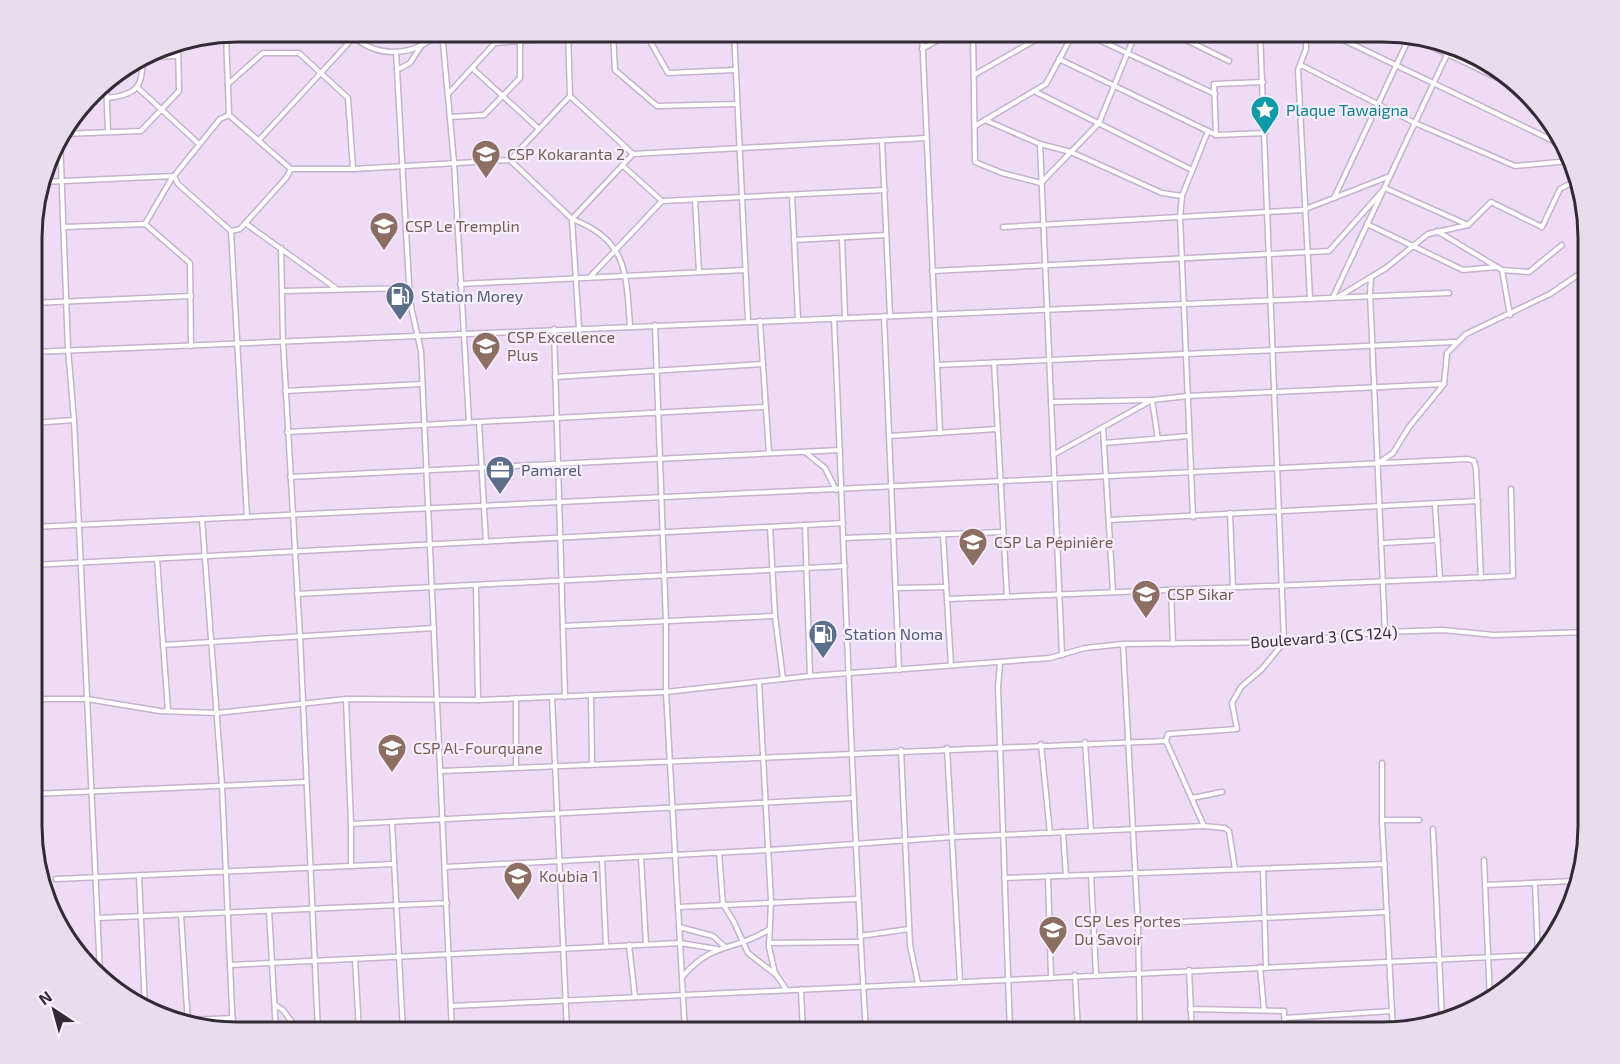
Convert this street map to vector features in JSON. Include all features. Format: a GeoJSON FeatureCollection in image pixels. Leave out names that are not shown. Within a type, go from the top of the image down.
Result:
{"type":"FeatureCollection","features":[{"type":"Feature","properties":{"kind":"street"},"geometry":{"type":"LineString","coordinates":[[259,140],[350,42]]}},
{"type":"Feature","properties":{"kind":"street"},"geometry":{"type":"LineString","coordinates":[[362,42],[369,47],[396,52],[421,46]]}},
{"type":"Feature","properties":{"kind":"street"},"geometry":{"type":"LineString","coordinates":[[397,70],[410,63],[421,46],[426,42]]}},
{"type":"Feature","properties":{"kind":"street"},"geometry":{"type":"LineString","coordinates":[[441,42],[454,162],[469,422]]}},
{"type":"Feature","properties":{"kind":"street"},"geometry":{"type":"LineString","coordinates":[[448,94],[495,43],[508,42]]}},
{"type":"Feature","properties":{"kind":"street"},"geometry":{"type":"LineString","coordinates":[[450,117],[484,115],[520,78],[520,42]]}},
{"type":"Feature","properties":{"kind":"street"},"geometry":{"type":"LineString","coordinates":[[226,43],[229,115],[291,169],[353,169],[510,160],[570,96],[568,42]]}},
{"type":"Feature","properties":{"kind":"street"},"geometry":{"type":"LineString","coordinates":[[614,42],[615,70],[657,106],[737,104]]}},
{"type":"Feature","properties":{"kind":"street"},"geometry":{"type":"LineString","coordinates":[[651,42],[668,73],[735,70]]}},
{"type":"Feature","properties":{"kind":"street"},"geometry":{"type":"LineString","coordinates":[[734,42],[748,320]]}},
{"type":"Feature","properties":{"kind":"street"},"geometry":{"type":"LineString","coordinates":[[922,42],[940,433]]}},
{"type":"Feature","properties":{"kind":"street"},"geometry":{"type":"LineString","coordinates":[[922,48],[933,42]]}},
{"type":"Feature","properties":{"kind":"street"},"geometry":{"type":"LineString","coordinates":[[973,42],[975,162],[1002,173],[1041,183]]}},
{"type":"Feature","properties":{"kind":"street"},"geometry":{"type":"LineString","coordinates":[[973,76],[1031,42]]}},
{"type":"Feature","properties":{"kind":"street"},"geometry":{"type":"LineString","coordinates":[[975,126],[1046,84],[1068,42]]}},
{"type":"Feature","properties":{"kind":"street"},"geometry":{"type":"LineString","coordinates":[[1103,42],[1215,94]]}},
{"type":"Feature","properties":{"kind":"street"},"geometry":{"type":"LineString","coordinates":[[1041,183],[1099,123],[1132,42]]}},
{"type":"Feature","properties":{"kind":"street"},"geometry":{"type":"LineString","coordinates":[[1190,42],[1229,61]]}},
{"type":"Feature","properties":{"kind":"street"},"geometry":{"type":"LineString","coordinates":[[1204,826],[1166,741],[1168,734],[1236,729],[1232,703],[1241,687],[1262,669],[1284,642],[1261,42]]}},
{"type":"Feature","properties":{"kind":"street"},"geometry":{"type":"LineString","coordinates":[[1306,42],[1306,49],[1298,70],[1303,210],[1310,298]]}},
{"type":"Feature","properties":{"kind":"street"},"geometry":{"type":"LineString","coordinates":[[1348,42],[1552,140]]}},
{"type":"Feature","properties":{"kind":"street"},"geometry":{"type":"LineString","coordinates":[[1334,198],[1406,44]]}},
{"type":"Feature","properties":{"kind":"street"},"geometry":{"type":"LineString","coordinates":[[72,134],[141,131],[179,91],[178,52]]}},
{"type":"Feature","properties":{"kind":"street"},"geometry":{"type":"LineString","coordinates":[[228,84],[263,52],[299,53],[348,98],[353,169]]}},
{"type":"Feature","properties":{"kind":"street"},"geometry":{"type":"LineString","coordinates":[[396,52],[409,288],[418,334],[423,384],[439,699],[441,819],[452,1022]]}},
{"type":"Feature","properties":{"kind":"street"},"geometry":{"type":"LineString","coordinates":[[1335,297],[1448,54],[1487,73]]}},
{"type":"Feature","properties":{"kind":"street"},"geometry":{"type":"LineString","coordinates":[[164,57],[178,56]]}},
{"type":"Feature","properties":{"kind":"street"},"geometry":{"type":"LineString","coordinates":[[1059,59],[1216,135],[1265,133]]}},
{"type":"Feature","properties":{"kind":"street"},"geometry":{"type":"LineString","coordinates":[[1301,65],[1415,123],[1515,166],[1562,162]]}},
{"type":"Feature","properties":{"kind":"street"},"geometry":{"type":"LineString","coordinates":[[107,98],[129,95],[137,87],[143,75],[143,67]]}},
{"type":"Feature","properties":{"kind":"street"},"geometry":{"type":"LineString","coordinates":[[472,68],[539,129]]}},
{"type":"Feature","properties":{"kind":"street"},"geometry":{"type":"LineString","coordinates":[[1216,135],[1214,84],[1263,82]]}},
{"type":"Feature","properties":{"kind":"street"},"geometry":{"type":"LineString","coordinates":[[137,87],[199,144]]}},
{"type":"Feature","properties":{"kind":"street"},"geometry":{"type":"LineString","coordinates":[[1034,91],[1192,171]]}},
{"type":"Feature","properties":{"kind":"street"},"geometry":{"type":"LineString","coordinates":[[107,93],[108,132]]}},
{"type":"Feature","properties":{"kind":"street"},"geometry":{"type":"LineString","coordinates":[[570,96],[633,154]]}},
{"type":"Feature","properties":{"kind":"street"},"geometry":{"type":"LineString","coordinates":[[145,224],[174,176],[220,119],[229,115]]}},
{"type":"Feature","properties":{"kind":"street"},"geometry":{"type":"LineString","coordinates":[[985,120],[1040,144],[1071,152],[1162,193],[1182,196]]}},
{"type":"Feature","properties":{"kind":"street"},"geometry":{"type":"LineString","coordinates":[[1193,517],[1180,217],[1182,196],[1209,131]]}},
{"type":"Feature","properties":{"kind":"street"},"geometry":{"type":"LineString","coordinates":[[579,328],[572,219],[633,154],[926,138]]}},
{"type":"Feature","properties":{"kind":"street"},"geometry":{"type":"LineString","coordinates":[[882,141],[890,315]]}},
{"type":"Feature","properties":{"kind":"street"},"geometry":{"type":"LineString","coordinates":[[1040,144],[1062,655]]}},
{"type":"Feature","properties":{"kind":"street"},"geometry":{"type":"LineString","coordinates":[[62,153],[68,350],[74,420],[100,965]]}},
{"type":"Feature","properties":{"kind":"street"},"geometry":{"type":"LineString","coordinates":[[510,160],[572,219],[587,224],[610,240],[626,275],[630,326]]}},
{"type":"Feature","properties":{"kind":"street"},"geometry":{"type":"LineString","coordinates":[[622,165],[662,201],[885,190]]}},
{"type":"Feature","properties":{"kind":"street"},"geometry":{"type":"LineString","coordinates":[[231,231],[240,229],[286,178],[291,169]]}},
{"type":"Feature","properties":{"kind":"street"},"geometry":{"type":"LineString","coordinates":[[50,182],[174,176]]}},
{"type":"Feature","properties":{"kind":"street"},"geometry":{"type":"LineString","coordinates":[[174,176],[178,183],[231,231],[247,517]]}},
{"type":"Feature","properties":{"kind":"street"},"geometry":{"type":"LineString","coordinates":[[1002,227],[1303,210],[1390,176]]}},
{"type":"Feature","properties":{"kind":"street"},"geometry":{"type":"LineString","coordinates":[[1335,297],[1371,278],[1436,231],[1468,225],[1491,202],[1542,227],[1560,189],[1570,184]]}},
{"type":"Feature","properties":{"kind":"street"},"geometry":{"type":"LineString","coordinates":[[932,270],[1329,251],[1385,188]]}},
{"type":"Feature","properties":{"kind":"street"},"geometry":{"type":"LineString","coordinates":[[1385,188],[1468,225]]}},
{"type":"Feature","properties":{"kind":"street"},"geometry":{"type":"LineString","coordinates":[[792,195],[798,319]]}},
{"type":"Feature","properties":{"kind":"street"},"geometry":{"type":"LineString","coordinates":[[694,200],[699,272]]}},
{"type":"Feature","properties":{"kind":"street"},"geometry":{"type":"LineString","coordinates":[[590,277],[662,201]]}},
{"type":"Feature","properties":{"kind":"street"},"geometry":{"type":"LineString","coordinates":[[245,223],[337,290]]}},
{"type":"Feature","properties":{"kind":"street"},"geometry":{"type":"LineString","coordinates":[[65,227],[145,224],[190,263],[191,346]]}},
{"type":"Feature","properties":{"kind":"street"},"geometry":{"type":"LineString","coordinates":[[1367,224],[1463,270],[1500,269],[1529,272],[1562,244]]}},
{"type":"Feature","properties":{"kind":"street"},"geometry":{"type":"LineString","coordinates":[[1436,231],[1500,269],[1510,315]]}},
{"type":"Feature","properties":{"kind":"street"},"geometry":{"type":"LineString","coordinates":[[794,240],[887,235]]}},
{"type":"Feature","properties":{"kind":"street"},"geometry":{"type":"LineString","coordinates":[[842,238],[845,317]]}},
{"type":"Feature","properties":{"kind":"street"},"geometry":{"type":"LineString","coordinates":[[281,248],[285,391],[300,636],[318,1022]]}},
{"type":"Feature","properties":{"kind":"street"},"geometry":{"type":"LineString","coordinates":[[460,284],[745,270]]}},
{"type":"Feature","properties":{"kind":"street"},"geometry":{"type":"LineString","coordinates":[[1379,463],[1393,453],[1409,427],[1444,384],[1446,357],[1455,342],[1466,334],[1510,315],[1555,291],[1578,275]]}},
{"type":"Feature","properties":{"kind":"street"},"geometry":{"type":"LineString","coordinates":[[1371,278],[1385,632]]}},
{"type":"Feature","properties":{"kind":"street"},"geometry":{"type":"LineString","coordinates":[[282,291],[409,288]]}},
{"type":"Feature","properties":{"kind":"street"},"geometry":{"type":"LineString","coordinates":[[42,351],[748,320],[1449,293]]}},
{"type":"Feature","properties":{"kind":"street"},"geometry":{"type":"LineString","coordinates":[[42,303],[191,296]]}},
{"type":"Feature","properties":{"kind":"street"},"geometry":{"type":"LineString","coordinates":[[884,316],[899,670]]}},
{"type":"Feature","properties":{"kind":"street"},"geometry":{"type":"LineString","coordinates":[[834,318],[840,450],[839,490],[844,538],[855,843],[865,1022]]}},
{"type":"Feature","properties":{"kind":"street"},"geometry":{"type":"LineString","coordinates":[[760,321],[769,453]]}},
{"type":"Feature","properties":{"kind":"street"},"geometry":{"type":"LineString","coordinates":[[655,325],[666,622],[666,692],[684,1022]]}},
{"type":"Feature","properties":{"kind":"street"},"geometry":{"type":"LineString","coordinates":[[554,329],[564,697]]}},
{"type":"Feature","properties":{"kind":"street"},"geometry":{"type":"LineString","coordinates":[[937,365],[1455,342]]}},
{"type":"Feature","properties":{"kind":"street"},"geometry":{"type":"LineString","coordinates":[[994,362],[1007,596]]}},
{"type":"Feature","properties":{"kind":"street"},"geometry":{"type":"LineString","coordinates":[[555,377],[763,364]]}},
{"type":"Feature","properties":{"kind":"street"},"geometry":{"type":"LineString","coordinates":[[285,391],[423,384]]}},
{"type":"Feature","properties":{"kind":"street"},"geometry":{"type":"LineString","coordinates":[[1051,402],[1152,400],[1188,396],[1444,384]]}},
{"type":"Feature","properties":{"kind":"street"},"geometry":{"type":"LineString","coordinates":[[1053,455],[1152,400]]}},
{"type":"Feature","properties":{"kind":"street"},"geometry":{"type":"LineString","coordinates":[[1152,400],[1158,438]]}},
{"type":"Feature","properties":{"kind":"street"},"geometry":{"type":"LineString","coordinates":[[287,432],[766,407]]}},
{"type":"Feature","properties":{"kind":"street"},"geometry":{"type":"LineString","coordinates":[[42,422],[74,420]]}},
{"type":"Feature","properties":{"kind":"street"},"geometry":{"type":"LineString","coordinates":[[479,422],[486,542]]}},
{"type":"Feature","properties":{"kind":"street"},"geometry":{"type":"LineString","coordinates":[[1103,428],[1113,592]]}},
{"type":"Feature","properties":{"kind":"street"},"geometry":{"type":"LineString","coordinates":[[889,436],[997,429]]}},
{"type":"Feature","properties":{"kind":"street"},"geometry":{"type":"LineString","coordinates":[[1104,443],[1189,436]]}},
{"type":"Feature","properties":{"kind":"street"},"geometry":{"type":"LineString","coordinates":[[290,477],[427,468],[840,450]]}},
{"type":"Feature","properties":{"kind":"street"},"geometry":{"type":"LineString","coordinates":[[804,451],[825,468],[839,490]]}},
{"type":"Feature","properties":{"kind":"street"},"geometry":{"type":"LineString","coordinates":[[42,527],[1468,459],[1476,465],[1481,578]]}},
{"type":"Feature","properties":{"kind":"street"},"geometry":{"type":"LineString","coordinates":[[948,598],[1513,576],[1510,489]]}},
{"type":"Feature","properties":{"kind":"street"},"geometry":{"type":"LineString","coordinates":[[1109,520],[1478,501]]}},
{"type":"Feature","properties":{"kind":"street"},"geometry":{"type":"LineString","coordinates":[[1435,505],[1440,579]]}},
{"type":"Feature","properties":{"kind":"street"},"geometry":{"type":"LineString","coordinates":[[1230,513],[1233,587]]}},
{"type":"Feature","properties":{"kind":"street"},"geometry":{"type":"LineString","coordinates":[[202,519],[222,785],[233,1022]]}},
{"type":"Feature","properties":{"kind":"street"},"geometry":{"type":"LineString","coordinates":[[42,565],[843,523]]}},
{"type":"Feature","properties":{"kind":"street"},"geometry":{"type":"LineString","coordinates":[[805,525],[810,676]]}},
{"type":"Feature","properties":{"kind":"street"},"geometry":{"type":"LineString","coordinates":[[770,527],[775,616],[783,679]]}},
{"type":"Feature","properties":{"kind":"street"},"geometry":{"type":"LineString","coordinates":[[844,538],[1003,532]]}},
{"type":"Feature","properties":{"kind":"street"},"geometry":{"type":"LineString","coordinates":[[943,534],[951,665]]}},
{"type":"Feature","properties":{"kind":"street"},"geometry":{"type":"LineString","coordinates":[[1383,543],[1437,540]]}},
{"type":"Feature","properties":{"kind":"street"},"geometry":{"type":"LineString","coordinates":[[157,559],[168,711]]}},
{"type":"Feature","properties":{"kind":"street"},"geometry":{"type":"LineString","coordinates":[[297,594],[845,566]]}},
{"type":"Feature","properties":{"kind":"street"},"geometry":{"type":"LineString","coordinates":[[476,585],[478,700]]}},
{"type":"Feature","properties":{"kind":"street"},"geometry":{"type":"LineString","coordinates":[[896,588],[947,587]]}},
{"type":"Feature","properties":{"kind":"street"},"geometry":{"type":"LineString","coordinates":[[1171,590],[1173,644]]}},
{"type":"Feature","properties":{"kind":"street"},"geometry":{"type":"LineString","coordinates":[[562,626],[775,616]]}},
{"type":"Feature","properties":{"kind":"street"},"geometry":{"type":"LineString","coordinates":[[163,645],[434,628]]}},
{"type":"Feature","properties":{"kind":"street","name":"Boulevard 3 (CS 124)"},"geometry":{"type":"LineString","coordinates":[[42,699],[87,699],[168,711],[217,713],[346,699],[478,700],[666,692],[850,672],[1000,663],[1062,655],[1085,648],[1123,644],[1284,642],[1385,632],[1443,630],[1494,635],[1578,632]]}},
{"type":"Feature","properties":{"kind":"street"},"geometry":{"type":"LineString","coordinates":[[1123,644],[1130,741],[1140,1022]]}},
{"type":"Feature","properties":{"kind":"street"},"geometry":{"type":"LineString","coordinates":[[1000,663],[1000,746],[1010,1022]]}},
{"type":"Feature","properties":{"kind":"street"},"geometry":{"type":"LineString","coordinates":[[759,682],[771,901],[769,943],[776,975]]}},
{"type":"Feature","properties":{"kind":"street"},"geometry":{"type":"LineString","coordinates":[[591,695],[592,764]]}},
{"type":"Feature","properties":{"kind":"street"},"geometry":{"type":"LineString","coordinates":[[552,697],[567,1022]]}},
{"type":"Feature","properties":{"kind":"street"},"geometry":{"type":"LineString","coordinates":[[516,698],[516,767]]}},
{"type":"Feature","properties":{"kind":"street"},"geometry":{"type":"LineString","coordinates":[[346,699],[351,866]]}},
{"type":"Feature","properties":{"kind":"street"},"geometry":{"type":"LineString","coordinates":[[441,771],[1085,742],[1166,741]]}},
{"type":"Feature","properties":{"kind":"street"},"geometry":{"type":"LineString","coordinates":[[1085,742],[1091,830]]}},
{"type":"Feature","properties":{"kind":"street"},"geometry":{"type":"LineString","coordinates":[[1041,744],[1050,833]]}},
{"type":"Feature","properties":{"kind":"street"},"geometry":{"type":"LineString","coordinates":[[947,748],[960,981]]}},
{"type":"Feature","properties":{"kind":"street"},"geometry":{"type":"LineString","coordinates":[[901,750],[909,929],[918,983]]}},
{"type":"Feature","properties":{"kind":"street"},"geometry":{"type":"LineString","coordinates":[[1382,763],[1382,819],[1393,1022]]}},
{"type":"Feature","properties":{"kind":"street"},"geometry":{"type":"LineString","coordinates":[[42,794],[306,782]]}},
{"type":"Feature","properties":{"kind":"street"},"geometry":{"type":"LineString","coordinates":[[1191,798],[1222,792]]}},
{"type":"Feature","properties":{"kind":"street"},"geometry":{"type":"LineString","coordinates":[[351,824],[854,798]]}},
{"type":"Feature","properties":{"kind":"street"},"geometry":{"type":"LineString","coordinates":[[1382,819],[1419,820]]}},
{"type":"Feature","properties":{"kind":"street"},"geometry":{"type":"LineString","coordinates":[[392,822],[402,1022]]}},
{"type":"Feature","properties":{"kind":"street"},"geometry":{"type":"LineString","coordinates":[[445,867],[769,850],[953,837],[1204,826],[1225,828],[1231,833],[1235,869]]}},
{"type":"Feature","properties":{"kind":"street"},"geometry":{"type":"LineString","coordinates":[[1433,829],[1442,1012]]}},
{"type":"Feature","properties":{"kind":"street"},"geometry":{"type":"LineString","coordinates":[[1063,832],[1066,876]]}},
{"type":"Feature","properties":{"kind":"street"},"geometry":{"type":"LineString","coordinates":[[718,853],[723,904],[752,958],[776,975],[786,989]]}},
{"type":"Feature","properties":{"kind":"street"},"geometry":{"type":"LineString","coordinates":[[641,857],[646,944]]}},
{"type":"Feature","properties":{"kind":"street"},"geometry":{"type":"LineString","coordinates":[[602,859],[606,946]]}},
{"type":"Feature","properties":{"kind":"street"},"geometry":{"type":"LineString","coordinates":[[1484,860],[1490,989]]}},
{"type":"Feature","properties":{"kind":"street"},"geometry":{"type":"LineString","coordinates":[[56,879],[394,864]]}},
{"type":"Feature","properties":{"kind":"street"},"geometry":{"type":"LineString","coordinates":[[1004,878],[1385,864]]}},
{"type":"Feature","properties":{"kind":"street"},"geometry":{"type":"LineString","coordinates":[[1263,868],[1264,1010]]}},
{"type":"Feature","properties":{"kind":"street"},"geometry":{"type":"LineString","coordinates":[[1091,875],[1096,974]]}},
{"type":"Feature","properties":{"kind":"street"},"geometry":{"type":"LineString","coordinates":[[139,876],[145,998]]}},
{"type":"Feature","properties":{"kind":"street"},"geometry":{"type":"LineString","coordinates":[[1048,876],[1051,976]]}},
{"type":"Feature","properties":{"kind":"street"},"geometry":{"type":"LineString","coordinates":[[1485,885],[1570,881]]}},
{"type":"Feature","properties":{"kind":"street"},"geometry":{"type":"LineString","coordinates":[[1534,883],[1538,943]]}},
{"type":"Feature","properties":{"kind":"street"},"geometry":{"type":"LineString","coordinates":[[678,907],[771,901],[858,899]]}},
{"type":"Feature","properties":{"kind":"street"},"geometry":{"type":"LineString","coordinates":[[97,918],[447,903]]}},
{"type":"Feature","properties":{"kind":"street"},"geometry":{"type":"LineString","coordinates":[[269,911],[275,1022]]}},
{"type":"Feature","properties":{"kind":"street"},"geometry":{"type":"LineString","coordinates":[[1138,924],[1387,912]]}},
{"type":"Feature","properties":{"kind":"street"},"geometry":{"type":"LineString","coordinates":[[181,915],[188,1015]]}},
{"type":"Feature","properties":{"kind":"street"},"geometry":{"type":"LineString","coordinates":[[679,927],[713,936],[725,946]]}},
{"type":"Feature","properties":{"kind":"street"},"geometry":{"type":"LineString","coordinates":[[860,936],[909,929]]}},
{"type":"Feature","properties":{"kind":"street"},"geometry":{"type":"LineString","coordinates":[[682,978],[696,962],[717,949],[742,942],[769,930]]}},
{"type":"Feature","properties":{"kind":"street"},"geometry":{"type":"LineString","coordinates":[[769,943],[860,942]]}},
{"type":"Feature","properties":{"kind":"street"},"geometry":{"type":"LineString","coordinates":[[230,965],[646,944],[680,943],[717,949]]}},
{"type":"Feature","properties":{"kind":"street"},"geometry":{"type":"LineString","coordinates":[[630,945],[635,997]]}},
{"type":"Feature","properties":{"kind":"street"},"geometry":{"type":"LineString","coordinates":[[451,1006],[1008,978],[1528,956]]}},
{"type":"Feature","properties":{"kind":"street"},"geometry":{"type":"LineString","coordinates":[[355,958],[358,1022]]}},
{"type":"Feature","properties":{"kind":"street"},"geometry":{"type":"LineString","coordinates":[[1189,970],[1191,1022]]}},
{"type":"Feature","properties":{"kind":"street"},"geometry":{"type":"LineString","coordinates":[[1075,975],[1078,1022]]}},
{"type":"Feature","properties":{"kind":"street"},"geometry":{"type":"LineString","coordinates":[[801,989],[803,1022]]}},
{"type":"Feature","properties":{"kind":"street"},"geometry":{"type":"LineString","coordinates":[[274,1004],[283,1010],[292,1022]]}},
{"type":"Feature","properties":{"kind":"street"},"geometry":{"type":"LineString","coordinates":[[1190,1009],[1284,1011],[1285,1022]]}},
{"type":"Feature","properties":{"kind":"street"},"geometry":{"type":"LineString","coordinates":[[1285,1018],[1392,1011]]}},
{"type":"Feature","properties":{"kind":"street"},"geometry":{"type":"LineString","coordinates":[[212,1020],[233,1018]]}},
{"type":"Feature","properties":{"kind":"place","name":"Plaque Tawaigna"},"geometry":{"type":"Point","coordinates":[1265,136]}},
{"type":"Feature","properties":{"kind":"place","name":"CSP Kokaranta 2"},"geometry":{"type":"Point","coordinates":[486,180]}},
{"type":"Feature","properties":{"kind":"place","name":"CSP Le Tremplin"},"geometry":{"type":"Point","coordinates":[384,252]}},
{"type":"Feature","properties":{"kind":"place","name":"Station Morey"},"geometry":{"type":"Point","coordinates":[400,322]}},
{"type":"Feature","properties":{"kind":"place","name":"CSP Excellence Plus"},"geometry":{"type":"Point","coordinates":[486,372]}},
{"type":"Feature","properties":{"kind":"place","name":"Pamarel"},"geometry":{"type":"Point","coordinates":[500,496]}},
{"type":"Feature","properties":{"kind":"place","name":"CSP La Pépiniêre"},"geometry":{"type":"Point","coordinates":[973,568]}},
{"type":"Feature","properties":{"kind":"place","name":"CSP Sikar"},"geometry":{"type":"Point","coordinates":[1146,620]}},
{"type":"Feature","properties":{"kind":"place","name":"Station Noma"},"geometry":{"type":"Point","coordinates":[823,660]}},
{"type":"Feature","properties":{"kind":"place","name":"CSP Al-Fourquane"},"geometry":{"type":"Point","coordinates":[392,774]}},
{"type":"Feature","properties":{"kind":"place","name":"Koubia 1"},"geometry":{"type":"Point","coordinates":[518,902]}},
{"type":"Feature","properties":{"kind":"place","name":"CSP Les Portes Du Savoir"},"geometry":{"type":"Point","coordinates":[1053,956]}}]}
